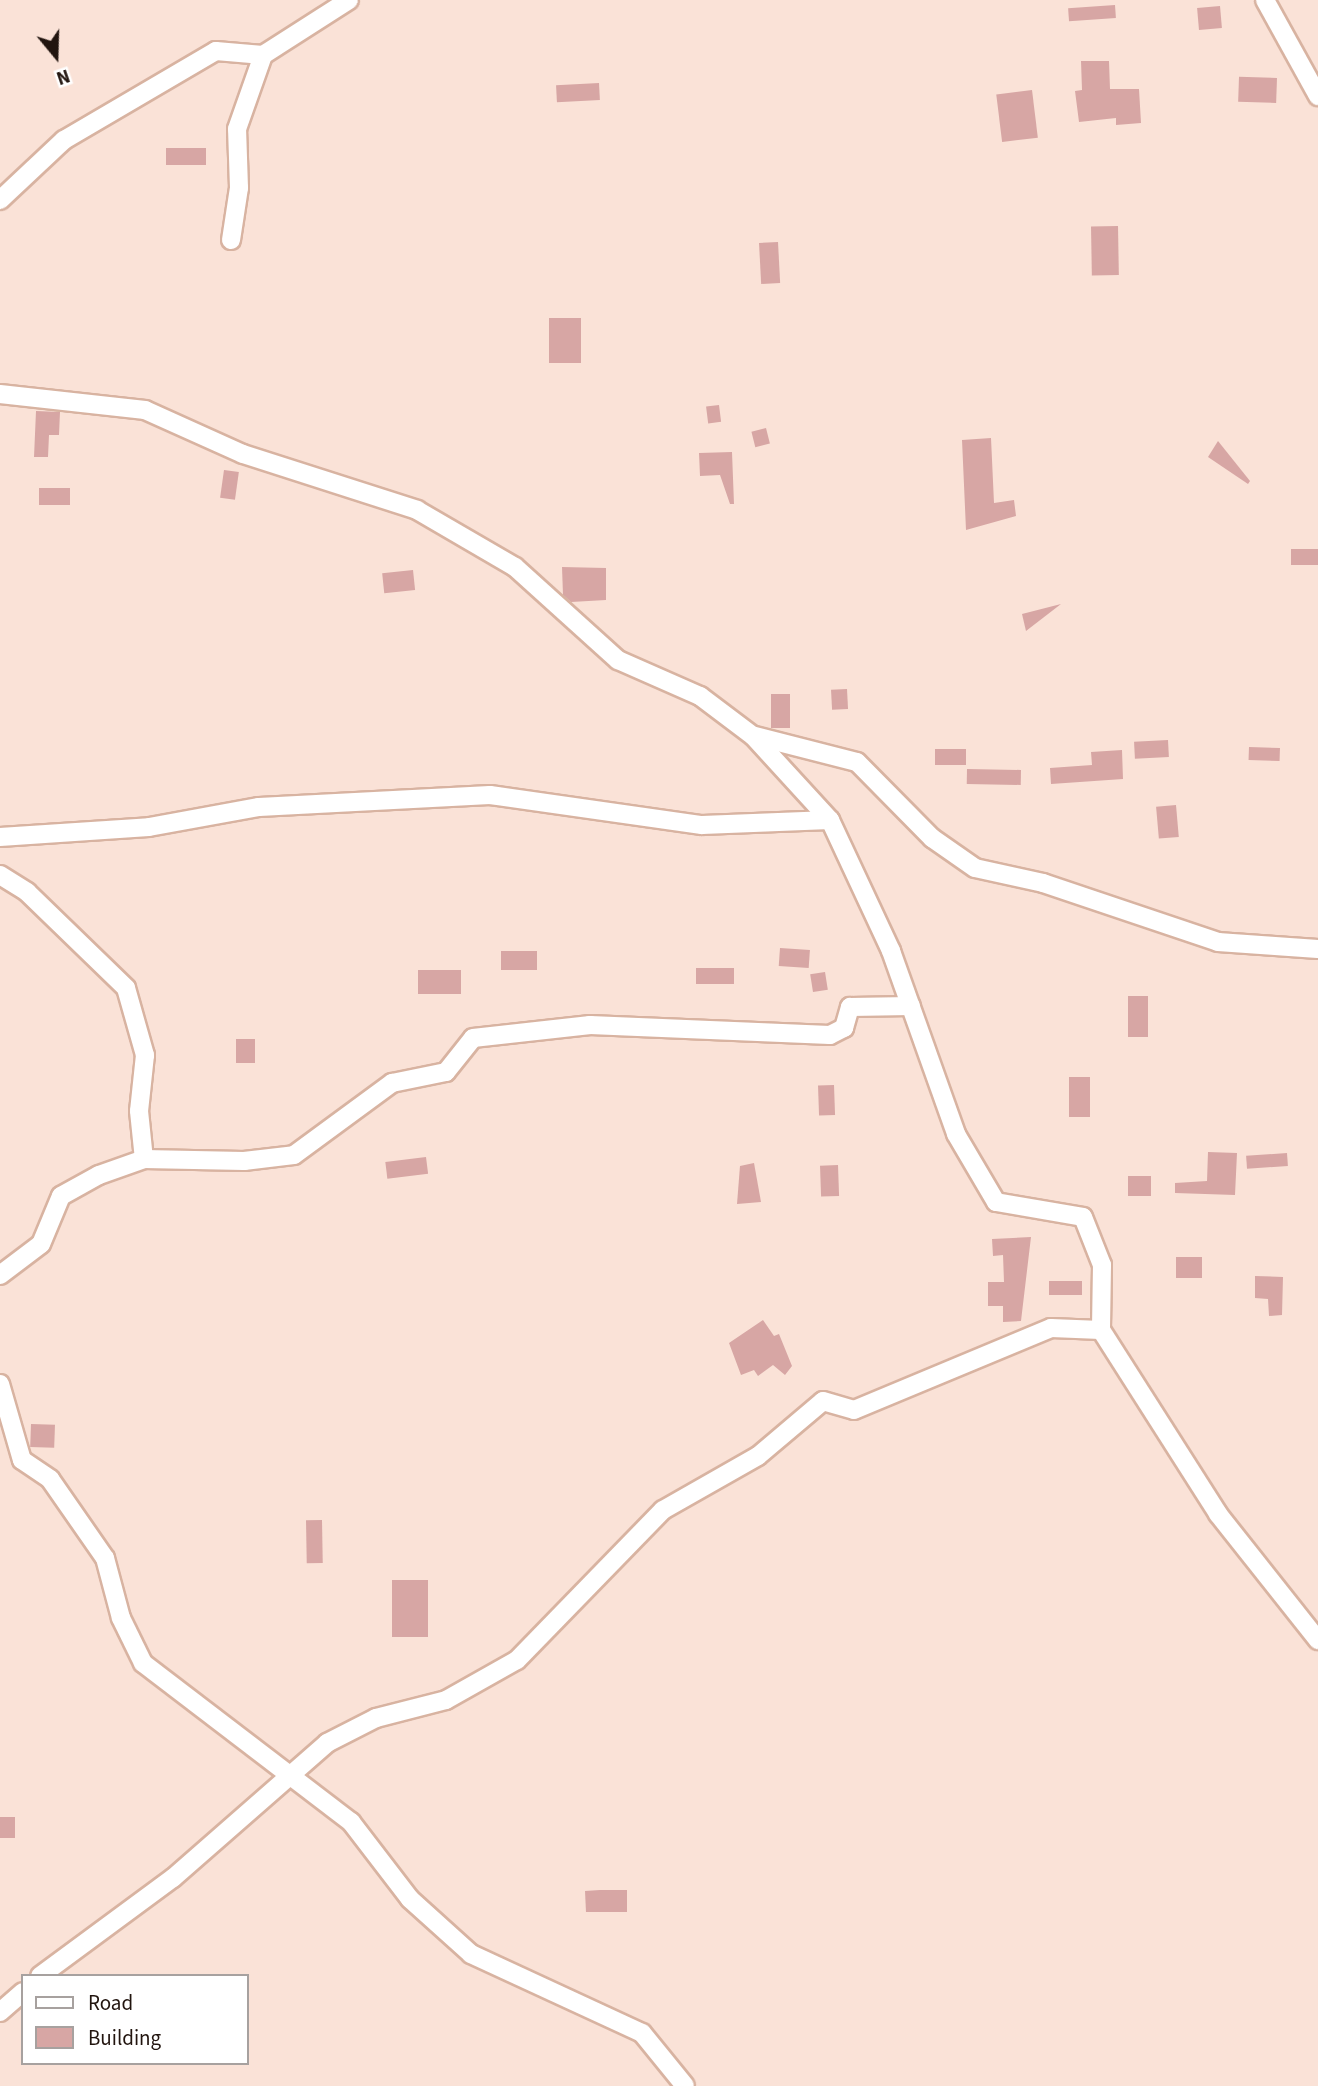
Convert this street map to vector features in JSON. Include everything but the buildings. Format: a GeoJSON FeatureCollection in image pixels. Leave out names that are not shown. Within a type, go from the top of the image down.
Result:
{"type":"FeatureCollection","features":[{"type":"Feature","properties":{"kind":"street"},"geometry":{"type":"LineString","coordinates":[[0,200],[64,140],[216,51],[263,55],[349,0]]}},
{"type":"Feature","properties":{"kind":"street"},"geometry":{"type":"LineString","coordinates":[[1265,0],[1318,96]]}},
{"type":"Feature","properties":{"kind":"street"},"geometry":{"type":"LineString","coordinates":[[231,240],[239,188],[237,129],[263,55]]}},
{"type":"Feature","properties":{"kind":"street"},"geometry":{"type":"LineString","coordinates":[[0,394],[145,410],[243,454],[368,489],[417,510],[515,567],[618,660],[700,696],[753,736],[830,820],[911,1006],[956,1134],[996,1202],[1083,1217],[1102,1265],[1101,1330],[1218,1514],[1318,1640]]}},
{"type":"Feature","properties":{"kind":"street"},"geometry":{"type":"LineString","coordinates":[[753,736],[858,762],[932,838],[975,868],[1043,883],[1218,942],[1318,949]]}},
{"type":"Feature","properties":{"kind":"street"},"geometry":{"type":"LineString","coordinates":[[0,837],[149,827],[259,807],[491,795],[702,825],[830,820]]}},
{"type":"Feature","properties":{"kind":"street"},"geometry":{"type":"LineString","coordinates":[[0,875],[43,906],[126,988],[145,1055],[139,1111],[144,1159]]}},
{"type":"Feature","properties":{"kind":"street"},"geometry":{"type":"LineString","coordinates":[[0,1275],[41,1244],[61,1196],[144,1159],[244,1161],[295,1155],[392,1083],[446,1072],[472,1038],[590,1025],[830,1035],[844,1028],[850,1006],[911,1006]]}},
{"type":"Feature","properties":{"kind":"street"},"geometry":{"type":"LineString","coordinates":[[43,1974],[173,1878],[327,1743],[376,1718],[446,1700],[517,1660],[663,1510],[758,1456],[824,1401],[854,1410],[1051,1328],[1101,1330]]}},
{"type":"Feature","properties":{"kind":"street"},"geometry":{"type":"LineString","coordinates":[[0,1384],[22,1460],[50,1479],[105,1558],[121,1618],[143,1663],[351,1822],[410,1899],[471,1954],[642,2033],[685,2086]]}},
{"type":"Feature","properties":{"kind":"street"},"geometry":{"type":"LineString","coordinates":[[0,2012],[21,1994]]}}]}
